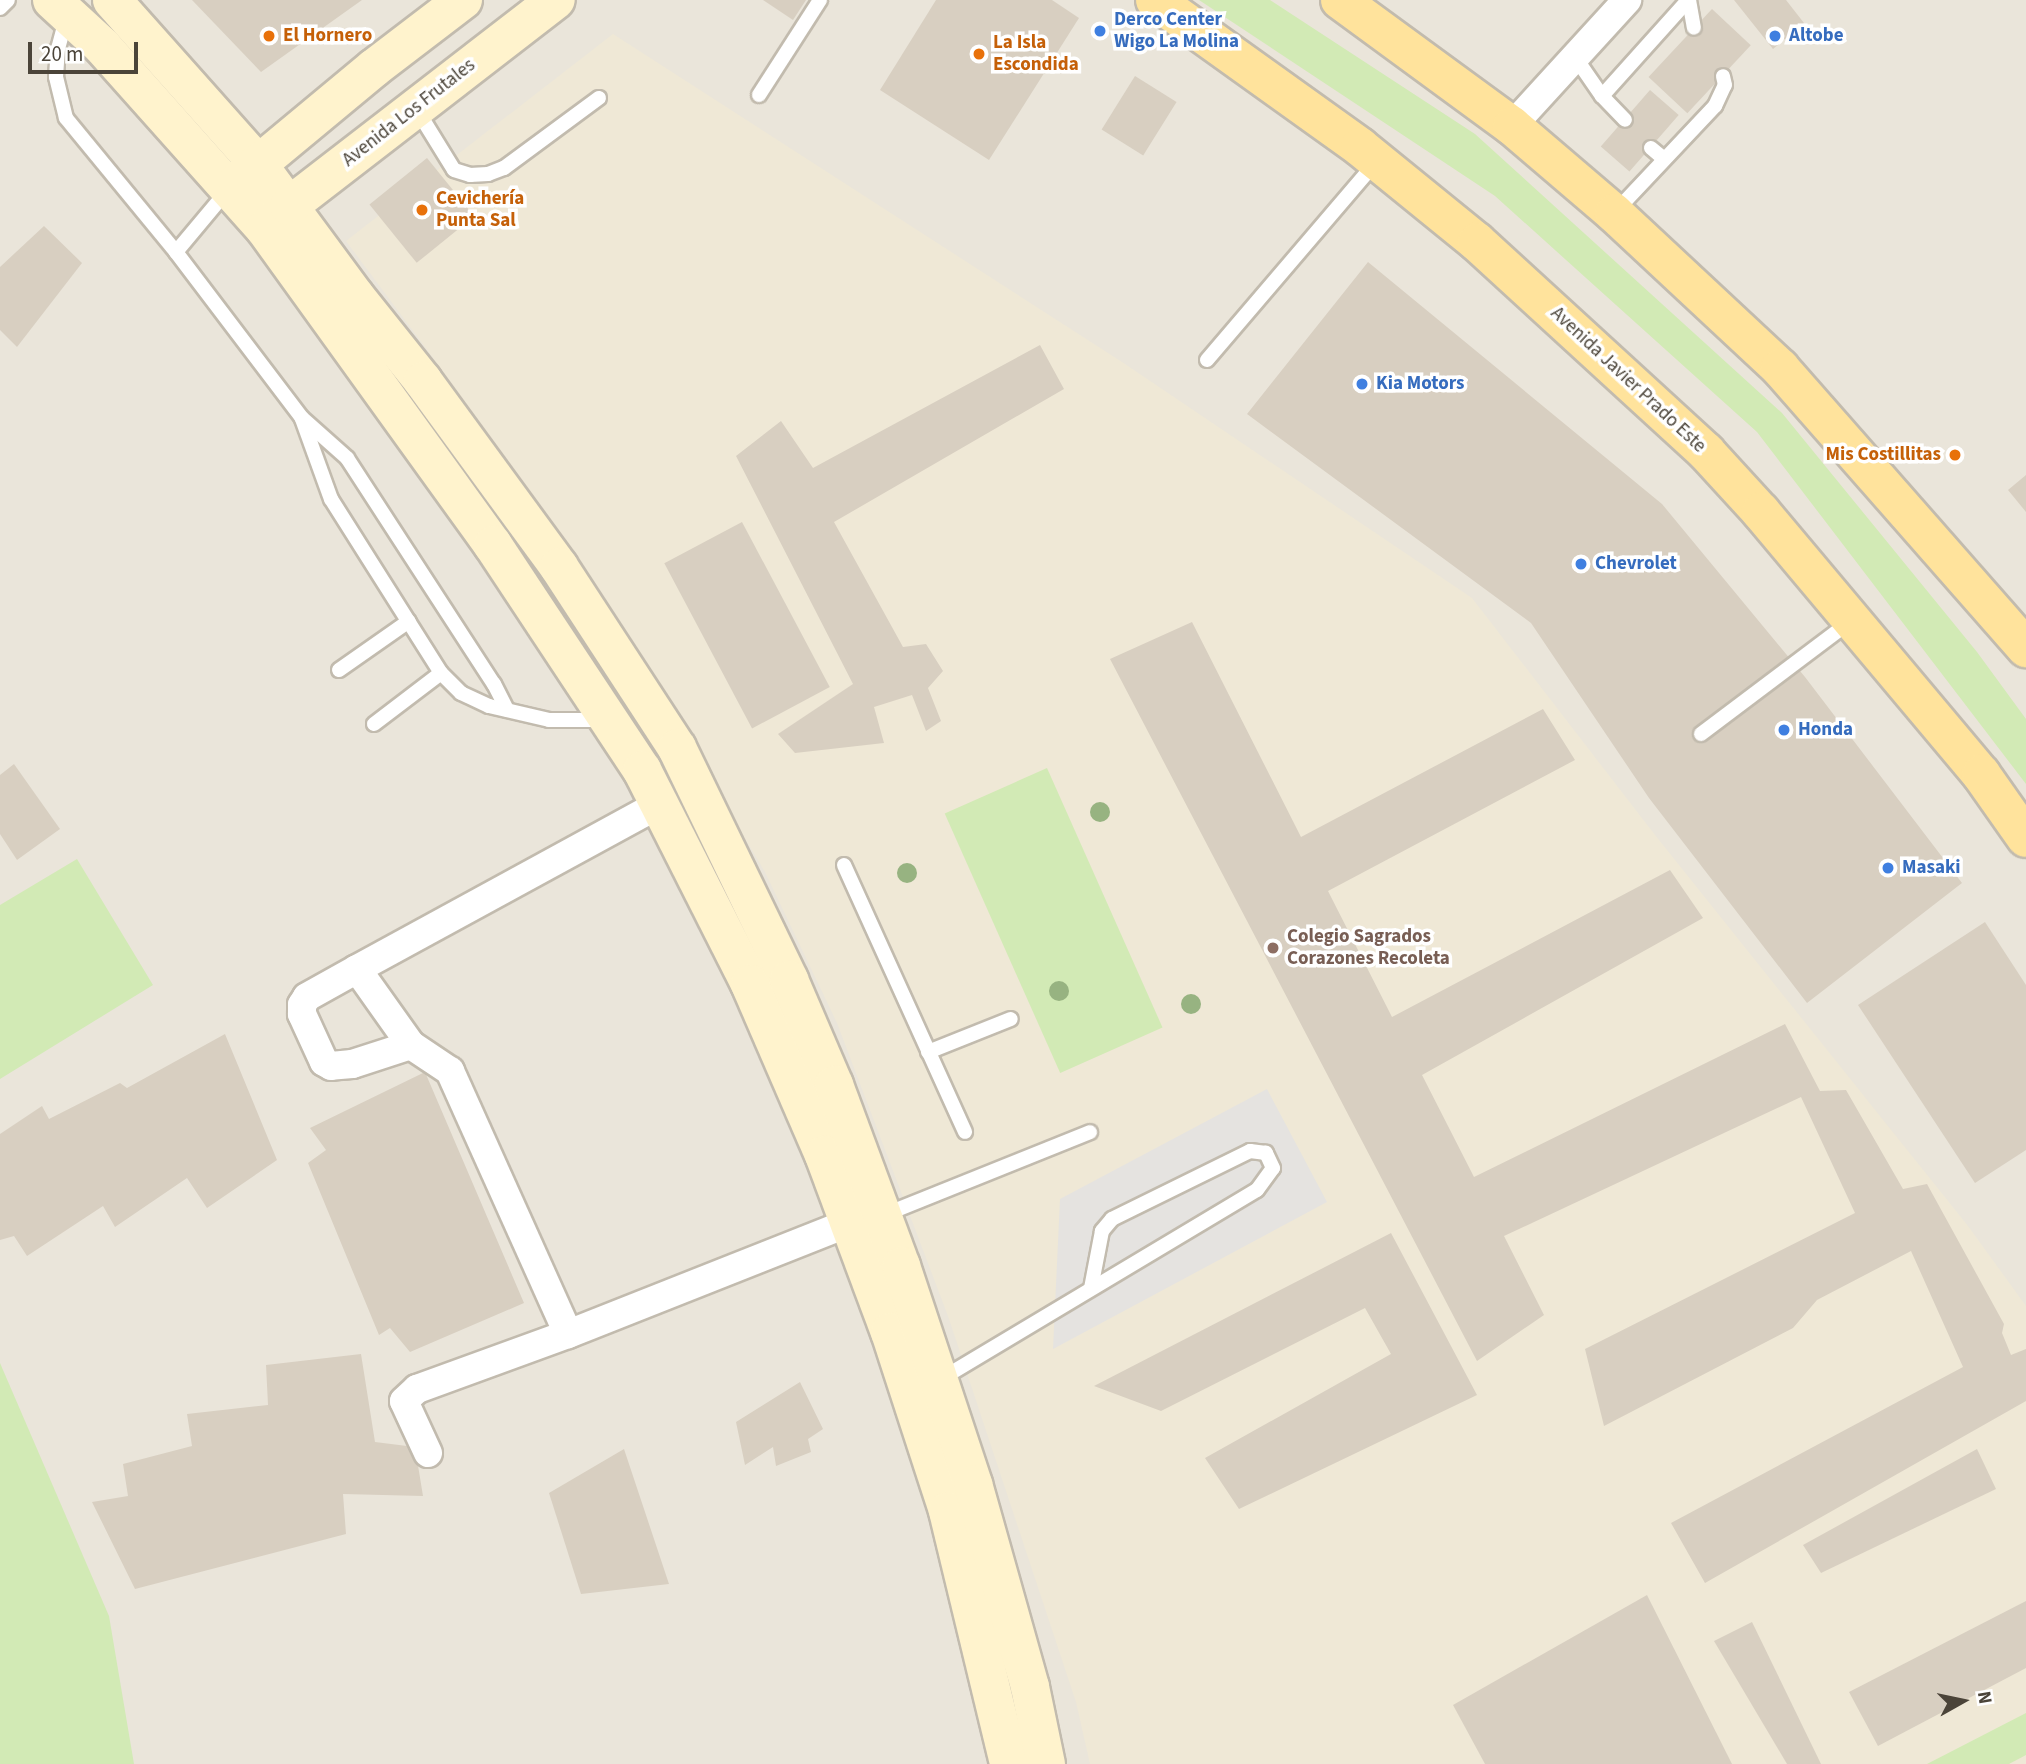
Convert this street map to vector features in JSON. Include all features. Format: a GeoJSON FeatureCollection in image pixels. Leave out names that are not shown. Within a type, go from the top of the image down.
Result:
{"type":"FeatureCollection","features":[{"type":"Feature","properties":{"kind":"main road"},"geometry":{"type":"LineString","coordinates":[[112,0],[257,163],[277,217],[608,720],[660,804],[866,1219],[939,1380],[1030,1687],[1046,1764]]}},
{"type":"Feature","properties":{"kind":"main road"},"geometry":{"type":"LineString","coordinates":[[230,188],[374,68],[463,0]]}},
{"type":"Feature","properties":{"kind":"main road","name":"Avenida Los Frutales"},"geometry":{"type":"LineString","coordinates":[[277,217],[556,0]]}},
{"type":"Feature","properties":{"kind":"main road","name":"Avenida Javier Prado Este"},"geometry":{"type":"LineString","coordinates":[[1155,0],[1377,161],[1477,242],[1706,452],[1981,774],[2026,838]]}},
{"type":"Feature","properties":{"kind":"main road"},"geometry":{"type":"LineString","coordinates":[[1340,0],[1512,126],[1614,213],[1780,368],[2026,648]]}},
{"type":"Feature","properties":{"kind":"main road"},"geometry":{"type":"LineString","coordinates":[[60,7],[102,46],[230,188],[277,217],[424,381],[559,567],[677,748],[789,980],[834,1085],[890,1332],[948,1511],[1009,1764]]}},
{"type":"Feature","properties":{"kind":"main road"},"geometry":{"type":"LineString","coordinates":[[374,68],[366,88],[374,112],[384,117],[409,113]]}},
{"type":"Feature","properties":{"kind":"street"},"geometry":{"type":"LineString","coordinates":[[1512,126],[1627,0]]}},
{"type":"Feature","properties":{"kind":"street"},"geometry":{"type":"LineString","coordinates":[[411,1045],[340,1066],[324,1062],[302,1014],[302,1005],[307,997],[660,804]]}},
{"type":"Feature","properties":{"kind":"street"},"geometry":{"type":"LineString","coordinates":[[358,969],[382,1008],[411,1045],[450,1071],[568,1334]]}},
{"type":"Feature","properties":{"kind":"street"},"geometry":{"type":"LineString","coordinates":[[428,1453],[404,1401],[416,1388],[568,1334],[866,1219]]}},
{"type":"Feature","properties":{"kind":"lane"},"geometry":{"type":"LineString","coordinates":[[0,8],[8,0]]}},
{"type":"Feature","properties":{"kind":"lane"},"geometry":{"type":"LineString","coordinates":[[759,96],[820,0]]}},
{"type":"Feature","properties":{"kind":"lane"},"geometry":{"type":"LineString","coordinates":[[1602,96],[1688,0]]}},
{"type":"Feature","properties":{"kind":"lane"},"geometry":{"type":"LineString","coordinates":[[1688,0],[1694,28]]}},
{"type":"Feature","properties":{"kind":"lane"},"geometry":{"type":"LineString","coordinates":[[60,7],[56,77],[65,118],[176,252],[302,418],[347,458],[494,684],[507,710]]}},
{"type":"Feature","properties":{"kind":"lane"},"geometry":{"type":"LineString","coordinates":[[1575,57],[1602,96],[1625,120]]}},
{"type":"Feature","properties":{"kind":"lane"},"geometry":{"type":"LineString","coordinates":[[1614,213],[1715,106],[1725,85],[1723,76]]}},
{"type":"Feature","properties":{"kind":"lane"},"geometry":{"type":"LineString","coordinates":[[409,113],[454,170],[470,175],[488,174],[504,168],[599,98]]}},
{"type":"Feature","properties":{"kind":"lane"},"geometry":{"type":"LineString","coordinates":[[1651,148],[1664,159]]}},
{"type":"Feature","properties":{"kind":"lane"},"geometry":{"type":"LineString","coordinates":[[1207,360],[1377,161]]}},
{"type":"Feature","properties":{"kind":"lane"},"geometry":{"type":"LineString","coordinates":[[176,252],[230,188]]}},
{"type":"Feature","properties":{"kind":"lane"},"geometry":{"type":"LineString","coordinates":[[302,418],[331,499],[441,673],[461,693],[489,706],[549,720],[608,720]]}},
{"type":"Feature","properties":{"kind":"lane"},"geometry":{"type":"LineString","coordinates":[[1701,734],[1852,620]]}},
{"type":"Feature","properties":{"kind":"lane"},"geometry":{"type":"LineString","coordinates":[[339,670],[409,621]]}},
{"type":"Feature","properties":{"kind":"lane"},"geometry":{"type":"LineString","coordinates":[[374,724],[441,673]]}},
{"type":"Feature","properties":{"kind":"lane"},"geometry":{"type":"LineString","coordinates":[[844,865],[965,1132]]}},
{"type":"Feature","properties":{"kind":"lane"},"geometry":{"type":"LineString","coordinates":[[928,1052],[1011,1019]]}},
{"type":"Feature","properties":{"kind":"lane"},"geometry":{"type":"LineString","coordinates":[[866,1219],[1090,1132]]}},
{"type":"Feature","properties":{"kind":"lane"},"geometry":{"type":"LineString","coordinates":[[939,1380],[1257,1189],[1273,1168],[1266,1153],[1250,1151],[1112,1219],[1102,1231],[1091,1288]]}},
{"type":"Feature","properties":{"kind":"shaded area"},"geometry":{"type":"Polygon","coordinates":[[[0,0],[2026,0],[2026,1764],[0,1764],[0,0]]]}},
{"type":"Feature","properties":{"kind":"shaded area","name":"Colegio Sagrados Corazones Recoleta"},"geometry":{"type":"Polygon","coordinates":[[[613,34],[1122,362],[1472,598],[1655,835],[1968,1226],[2026,1306],[2026,1764],[1090,1764],[1076,1702],[948,1316],[837,1023],[765,872],[611,614],[431,355],[346,241],[613,34]]]}},
{"type":"Feature","properties":{"kind":"shaded area"},"geometry":{"type":"Polygon","coordinates":[[[1267,1089],[1327,1202],[1053,1349],[1060,1199],[1267,1089]]]}},
{"type":"Feature","properties":{"kind":"green space"},"geometry":{"type":"Polygon","coordinates":[[[1199,0],[1270,0],[1475,134],[1782,413],[1977,652],[2026,719],[2026,784],[1757,432],[1495,196],[1199,0]]]}},
{"type":"Feature","properties":{"kind":"green space"},"geometry":{"type":"Polygon","coordinates":[[[1047,768],[1163,1027],[1060,1073],[945,814],[1047,768]]]}},
{"type":"Feature","properties":{"kind":"green space"},"geometry":{"type":"Polygon","coordinates":[[[77,859],[153,985],[0,1079],[0,905],[77,859]]]}},
{"type":"Feature","properties":{"kind":"green space"},"geometry":{"type":"Polygon","coordinates":[[[0,1363],[109,1616],[134,1764],[0,1764],[0,1363]]]}},
{"type":"Feature","properties":{"kind":"green space"},"geometry":{"type":"Polygon","coordinates":[[[2026,1713],[2026,1755],[2009,1764],[1927,1764],[2026,1713]]]}},
{"type":"Feature","properties":{"kind":"building","name":"El Hornero"},"geometry":{"type":"Polygon","coordinates":[[[192,0],[362,0],[261,72],[192,0]]]}},
{"type":"Feature","properties":{"kind":"building"},"geometry":{"type":"Polygon","coordinates":[[[763,0],[806,0],[793,20],[763,0]]]}},
{"type":"Feature","properties":{"kind":"building","name":"La Isla Escondida"},"geometry":{"type":"Polygon","coordinates":[[[936,0],[1052,0],[1079,18],[989,160],[880,90],[936,0]]]}},
{"type":"Feature","properties":{"kind":"building","name":"Altobe"},"geometry":{"type":"Polygon","coordinates":[[[1734,0],[1786,0],[1804,23],[1773,49],[1734,0]]]}},
{"type":"Feature","properties":{"kind":"building"},"geometry":{"type":"Polygon","coordinates":[[[1712,9],[1751,45],[1687,113],[1649,77],[1712,9]]]}},
{"type":"Feature","properties":{"kind":"building"},"geometry":{"type":"Polygon","coordinates":[[[1135,76],[1177,102],[1143,155],[1102,129],[1135,76]]]}},
{"type":"Feature","properties":{"kind":"building"},"geometry":{"type":"Polygon","coordinates":[[[1650,90],[1679,115],[1629,172],[1601,147],[1650,90]]]}},
{"type":"Feature","properties":{"kind":"building","name":"Cevichería Punta Sal"},"geometry":{"type":"Polygon","coordinates":[[[427,158],[474,216],[417,263],[369,205],[427,158]]]}},
{"type":"Feature","properties":{"kind":"building"},"geometry":{"type":"Polygon","coordinates":[[[44,226],[82,263],[17,347],[0,330],[0,267],[44,226]]]}},
{"type":"Feature","properties":{"kind":"building"},"geometry":{"type":"Polygon","coordinates":[[[1368,262],[1662,504],[1805,677],[1962,883],[1807,1003],[1649,798],[1531,623],[1247,414],[1368,262]]]}},
{"type":"Feature","properties":{"kind":"building"},"geometry":{"type":"Polygon","coordinates":[[[1040,345],[1064,389],[834,522],[903,647],[926,644],[943,671],[928,688],[941,721],[926,731],[912,695],[874,707],[884,743],[795,753],[778,734],[853,684],[736,456],[781,421],[813,468],[1040,345]]]}},
{"type":"Feature","properties":{"kind":"building"},"geometry":{"type":"Polygon","coordinates":[[[2026,475],[2026,512],[2008,490],[2026,475]]]}},
{"type":"Feature","properties":{"kind":"building"},"geometry":{"type":"Polygon","coordinates":[[[742,522],[830,687],[752,728],[664,563],[742,522]]]}},
{"type":"Feature","properties":{"kind":"building"},"geometry":{"type":"Polygon","coordinates":[[[1192,622],[1301,837],[1543,709],[1575,760],[1328,891],[1392,1017],[1670,870],[1703,918],[1422,1075],[1474,1177],[1785,1024],[1820,1091],[1846,1090],[1903,1189],[1927,1184],[2004,1324],[2002,1333],[2011,1355],[2026,1349],[2026,1401],[1705,1583],[1671,1523],[1963,1367],[1911,1251],[1817,1300],[1793,1328],[1604,1426],[1585,1349],[1855,1213],[1801,1097],[1504,1236],[1544,1315],[1477,1361],[1110,659],[1192,622]]]}},
{"type":"Feature","properties":{"kind":"building"},"geometry":{"type":"Polygon","coordinates":[[[14,764],[60,829],[17,860],[0,834],[0,775],[14,764]]]}},
{"type":"Feature","properties":{"kind":"building"},"geometry":{"type":"Polygon","coordinates":[[[1985,922],[2026,985],[2026,1150],[1975,1183],[1858,1005],[1985,922]]]}},
{"type":"Feature","properties":{"kind":"building"},"geometry":{"type":"Polygon","coordinates":[[[225,1034],[277,1160],[207,1208],[187,1178],[115,1227],[103,1206],[27,1256],[14,1236],[0,1240],[0,1134],[42,1106],[49,1119],[120,1083],[127,1088],[225,1034]]]}},
{"type":"Feature","properties":{"kind":"building"},"geometry":{"type":"Polygon","coordinates":[[[425,1072],[524,1303],[410,1352],[390,1328],[379,1335],[308,1163],[326,1150],[310,1128],[425,1072]]]}},
{"type":"Feature","properties":{"kind":"building"},"geometry":{"type":"Polygon","coordinates":[[[1391,1233],[1477,1395],[1239,1509],[1205,1458],[1391,1354],[1365,1308],[1161,1411],[1094,1386],[1391,1233]]]}},
{"type":"Feature","properties":{"kind":"building"},"geometry":{"type":"Polygon","coordinates":[[[361,1354],[375,1442],[415,1447],[423,1496],[343,1494],[346,1534],[135,1589],[92,1502],[128,1496],[123,1464],[192,1446],[187,1414],[268,1405],[266,1365],[361,1354]]]}},
{"type":"Feature","properties":{"kind":"building"},"geometry":{"type":"Polygon","coordinates":[[[800,1382],[823,1429],[808,1439],[811,1452],[776,1466],[773,1447],[745,1465],[736,1422],[800,1382]]]}},
{"type":"Feature","properties":{"kind":"building"},"geometry":{"type":"Polygon","coordinates":[[[624,1449],[669,1584],[581,1594],[549,1493],[624,1449]]]}},
{"type":"Feature","properties":{"kind":"building"},"geometry":{"type":"Polygon","coordinates":[[[1977,1449],[1996,1489],[1821,1573],[1803,1545],[1977,1449]]]}},
{"type":"Feature","properties":{"kind":"building"},"geometry":{"type":"Polygon","coordinates":[[[1647,1595],[1732,1764],[1485,1764],[1453,1705],[1647,1595]]]}},
{"type":"Feature","properties":{"kind":"building"},"geometry":{"type":"Polygon","coordinates":[[[2026,1601],[2026,1668],[1878,1746],[1849,1692],[2026,1601]]]}},
{"type":"Feature","properties":{"kind":"building"},"geometry":{"type":"Polygon","coordinates":[[[1752,1622],[1821,1764],[1787,1764],[1714,1641],[1752,1622]]]}},
{"type":"Feature","properties":{"kind":"place","name":"Derco Center Wigo La Molina"},"geometry":{"type":"Point","coordinates":[1100,31]}},
{"type":"Feature","properties":{"kind":"place","name":"El Hornero"},"geometry":{"type":"Point","coordinates":[269,36]}},
{"type":"Feature","properties":{"kind":"place","name":"Altobe"},"geometry":{"type":"Point","coordinates":[1775,36]}},
{"type":"Feature","properties":{"kind":"place","name":"La Isla Escondida"},"geometry":{"type":"Point","coordinates":[979,54]}},
{"type":"Feature","properties":{"kind":"place","name":"Cevichería Punta Sal"},"geometry":{"type":"Point","coordinates":[422,210]}},
{"type":"Feature","properties":{"kind":"place","name":"Kia Motors"},"geometry":{"type":"Point","coordinates":[1362,384]}},
{"type":"Feature","properties":{"kind":"place","name":"Mis Costillitas"},"geometry":{"type":"Point","coordinates":[1955,455]}},
{"type":"Feature","properties":{"kind":"place","name":"Chevrolet"},"geometry":{"type":"Point","coordinates":[1581,564]}},
{"type":"Feature","properties":{"kind":"place","name":"Honda"},"geometry":{"type":"Point","coordinates":[1784,730]}},
{"type":"Feature","properties":{"kind":"place","name":"Masaki"},"geometry":{"type":"Point","coordinates":[1888,868]}},
{"type":"Feature","properties":{"kind":"place","name":"Colegio Sagrados Corazones Recoleta"},"geometry":{"type":"Point","coordinates":[1273,948]}}]}
